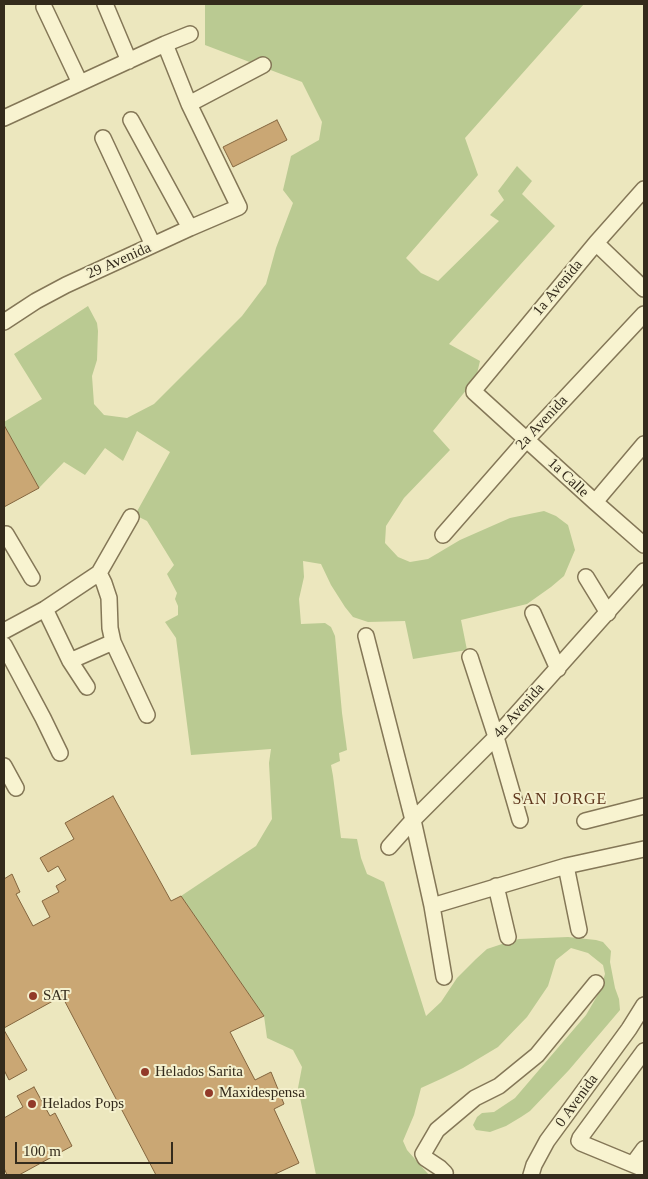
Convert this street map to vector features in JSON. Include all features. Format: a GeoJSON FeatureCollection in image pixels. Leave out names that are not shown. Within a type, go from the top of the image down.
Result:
{"type":"FeatureCollection","features":[{"type":"Feature","properties":{"kind":"street"},"geometry":{"type":"LineString","coordinates":[[105,4],[129,61]]}},
{"type":"Feature","properties":{"kind":"street"},"geometry":{"type":"LineString","coordinates":[[44,7],[80,83]]}},
{"type":"Feature","properties":{"kind":"street"},"geometry":{"type":"LineString","coordinates":[[4,118],[190,34]]}},
{"type":"Feature","properties":{"kind":"street"},"geometry":{"type":"LineString","coordinates":[[165,44],[189,104],[263,65]]}},
{"type":"Feature","properties":{"kind":"street","name":"29 Avenida"},"geometry":{"type":"LineString","coordinates":[[4,322],[66,284],[239,207],[189,104]]}},
{"type":"Feature","properties":{"kind":"street"},"geometry":{"type":"LineString","coordinates":[[131,120],[190,228]]}},
{"type":"Feature","properties":{"kind":"street"},"geometry":{"type":"LineString","coordinates":[[102,138],[154,246]]}},
{"type":"Feature","properties":{"kind":"street","name":"1a Avenida"},"geometry":{"type":"LineString","coordinates":[[475,388],[596,243],[644,189]]}},
{"type":"Feature","properties":{"kind":"street"},"geometry":{"type":"LineString","coordinates":[[596,243],[644,289]]}},
{"type":"Feature","properties":{"kind":"street","name":"2a Avenida"},"geometry":{"type":"LineString","coordinates":[[443,536],[527,439],[644,314]]}},
{"type":"Feature","properties":{"kind":"street","name":"1a Calle"},"geometry":{"type":"LineString","coordinates":[[475,388],[474,392],[644,545]]}},
{"type":"Feature","properties":{"kind":"street"},"geometry":{"type":"LineString","coordinates":[[595,502],[644,444]]}},
{"type":"Feature","properties":{"kind":"street"},"geometry":{"type":"LineString","coordinates":[[4,631],[45,609],[98,573],[131,517]]}},
{"type":"Feature","properties":{"kind":"street"},"geometry":{"type":"LineString","coordinates":[[4,536],[6,534],[32,578]]}},
{"type":"Feature","properties":{"kind":"street","name":"4a Avenida"},"geometry":{"type":"LineString","coordinates":[[389,847],[413,820],[496,737],[608,613],[644,570]]}},
{"type":"Feature","properties":{"kind":"street"},"geometry":{"type":"LineString","coordinates":[[98,573],[104,583],[108,598],[113,642],[147,715]]}},
{"type":"Feature","properties":{"kind":"street"},"geometry":{"type":"LineString","coordinates":[[586,577],[608,613]]}},
{"type":"Feature","properties":{"kind":"street"},"geometry":{"type":"LineString","coordinates":[[45,609],[70,661],[87,687]]}},
{"type":"Feature","properties":{"kind":"street"},"geometry":{"type":"LineString","coordinates":[[533,613],[558,669]]}},
{"type":"Feature","properties":{"kind":"street"},"geometry":{"type":"LineString","coordinates":[[366,636],[413,820],[432,906],[444,977]]}},
{"type":"Feature","properties":{"kind":"street"},"geometry":{"type":"LineString","coordinates":[[70,661],[113,642]]}},
{"type":"Feature","properties":{"kind":"street"},"geometry":{"type":"LineString","coordinates":[[4,644],[60,753]]}},
{"type":"Feature","properties":{"kind":"street"},"geometry":{"type":"LineString","coordinates":[[470,657],[520,820]]}},
{"type":"Feature","properties":{"kind":"street"},"geometry":{"type":"LineString","coordinates":[[4,766],[16,788]]}},
{"type":"Feature","properties":{"kind":"street"},"geometry":{"type":"LineString","coordinates":[[585,822],[644,806]]}},
{"type":"Feature","properties":{"kind":"street"},"geometry":{"type":"LineString","coordinates":[[432,906],[566,866],[644,850]]}},
{"type":"Feature","properties":{"kind":"street"},"geometry":{"type":"LineString","coordinates":[[566,866],[579,930]]}},
{"type":"Feature","properties":{"kind":"street"},"geometry":{"type":"LineString","coordinates":[[496,886],[508,937]]}},
{"type":"Feature","properties":{"kind":"street"},"geometry":{"type":"LineString","coordinates":[[444,1175],[445,1173],[423,1154],[437,1130],[475,1098],[499,1086],[537,1055],[596,983]]}},
{"type":"Feature","properties":{"kind":"street","name":"0 Avenida"},"geometry":{"type":"LineString","coordinates":[[531,1175],[534,1165],[547,1141],[629,1029],[644,1005]]}},
{"type":"Feature","properties":{"kind":"street","name":"0 Avenida"},"geometry":{"type":"LineString","coordinates":[[629,1029],[644,1016]]}},
{"type":"Feature","properties":{"kind":"street"},"geometry":{"type":"LineString","coordinates":[[644,1051],[579,1141],[638,1166],[644,1149]]}},
{"type":"Feature","properties":{"kind":"green space"},"geometry":{"type":"Polygon","coordinates":[[[205,4],[584,4],[465,138],[478,175],[406,258],[421,273],[438,281],[499,221],[490,215],[504,200],[498,191],[517,166],[532,181],[522,194],[555,226],[449,344],[480,361],[476,378],[433,431],[450,450],[404,498],[386,526],[385,543],[398,557],[410,562],[428,559],[460,540],[510,518],[544,511],[556,516],[568,525],[575,550],[564,576],[527,604],[461,620],[467,650],[413,659],[405,621],[368,622],[353,617],[331,585],[321,564],[303,561],[304,577],[299,599],[301,624],[325,623],[331,627],[335,636],[347,750],[339,753],[340,761],[331,765],[341,838],[357,839],[367,874],[384,882],[426,1016],[441,1002],[457,978],[487,949],[519,939],[568,937],[603,942],[611,951],[610,962],[620,1010],[569,1070],[530,1111],[506,1126],[490,1132],[476,1130],[473,1125],[477,1117],[482,1113],[494,1112],[515,1098],[586,1015],[600,991],[605,974],[603,965],[588,953],[571,948],[556,960],[548,986],[527,1017],[498,1047],[463,1068],[421,1088],[414,1115],[403,1141],[407,1150],[429,1175],[316,1175],[298,1088],[302,1067],[293,1050],[267,1038],[264,1016],[181,896],[256,846],[272,819],[269,763],[271,749],[191,755],[176,638],[165,622],[178,615],[178,606],[175,599],[177,593],[167,574],[174,565],[147,521],[135,515],[170,452],[137,431],[123,461],[105,448],[85,475],[64,462],[39,488],[4,425],[4,422],[42,399],[14,354],[88,306],[97,323],[98,331],[97,360],[92,376],[94,404],[104,415],[127,418],[154,404],[242,316],[266,284],[276,248],[293,203],[283,190],[291,156],[319,140],[322,122],[302,82],[205,45],[205,4]]]}},
{"type":"Feature","properties":{"kind":"building"},"geometry":{"type":"Polygon","coordinates":[[[277,120],[287,140],[233,167],[223,147],[277,120]]]}},
{"type":"Feature","properties":{"kind":"building"},"geometry":{"type":"Polygon","coordinates":[[[4,425],[39,488],[4,507],[4,425]]]}},
{"type":"Feature","properties":{"kind":"building"},"geometry":{"type":"Polygon","coordinates":[[[113,796],[171,901],[181,896],[264,1016],[230,1032],[255,1080],[271,1072],[284,1104],[274,1109],[299,1163],[273,1175],[156,1175],[62,996],[4,1028],[4,879],[12,874],[20,892],[16,894],[33,926],[50,917],[42,901],[59,892],[56,886],[66,880],[58,866],[48,872],[40,858],[74,839],[65,823],[113,796]]]}},
{"type":"Feature","properties":{"kind":"building"},"geometry":{"type":"Polygon","coordinates":[[[4,1030],[27,1070],[9,1080],[4,1070],[4,1030]]]}},
{"type":"Feature","properties":{"kind":"building"},"geometry":{"type":"Polygon","coordinates":[[[34,1087],[50,1116],[55,1113],[72,1146],[19,1175],[7,1175],[4,1168],[4,1118],[23,1107],[17,1096],[34,1087]]]}},
{"type":"Feature","properties":{"kind":"place","name":"SAT"},"geometry":{"type":"Point","coordinates":[33,996]}},
{"type":"Feature","properties":{"kind":"place","name":"Helados Sarita"},"geometry":{"type":"Point","coordinates":[145,1072]}},
{"type":"Feature","properties":{"kind":"place","name":"Maxidespensa"},"geometry":{"type":"Point","coordinates":[209,1093]}},
{"type":"Feature","properties":{"kind":"place","name":"Helados Pops"},"geometry":{"type":"Point","coordinates":[32,1104]}},
{"type":"Feature","properties":{"kind":"district","name":"SAN JORGE"},"geometry":{"type":"Point","coordinates":[560,800]}}]}
